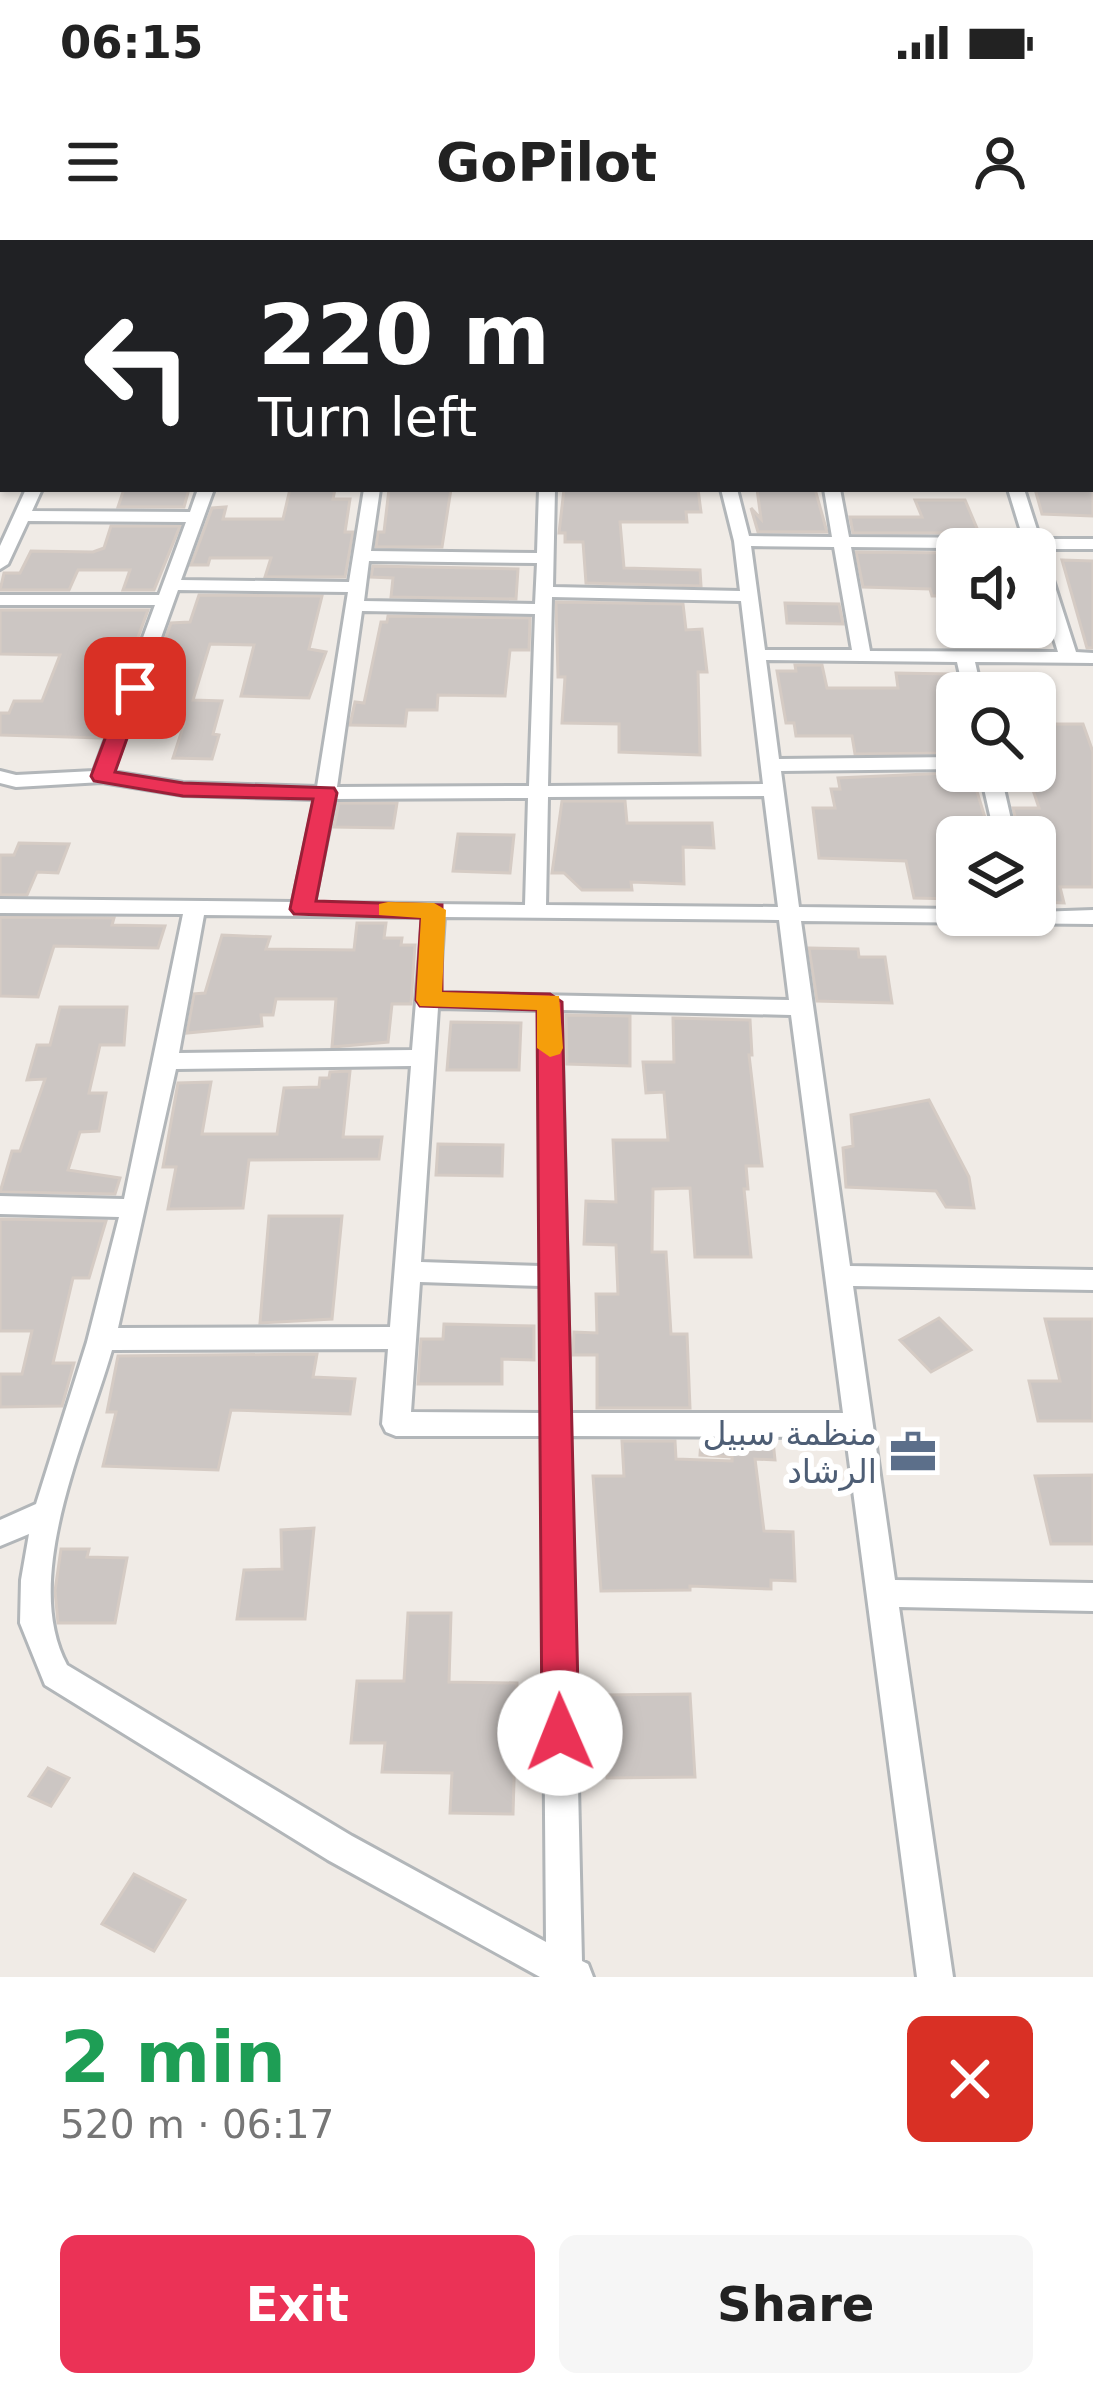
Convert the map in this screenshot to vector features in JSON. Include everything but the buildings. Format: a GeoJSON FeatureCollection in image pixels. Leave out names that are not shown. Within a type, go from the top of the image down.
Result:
{"type":"FeatureCollection","features":[{"type":"Feature","properties":{"kind":"street"},"geometry":{"type":"LineString","coordinates":[[0,564],[33,492]]}},
{"type":"Feature","properties":{"kind":"street"},"geometry":{"type":"LineString","coordinates":[[102,776],[205,492]]}},
{"type":"Feature","properties":{"kind":"street"},"geometry":{"type":"LineString","coordinates":[[302,909],[326,793],[372,492]]}},
{"type":"Feature","properties":{"kind":"street"},"geometry":{"type":"LineString","coordinates":[[535,911],[547,492]]}},
{"type":"Feature","properties":{"kind":"street"},"geometry":{"type":"LineString","coordinates":[[730,492],[742,541],[801,1008],[886,1593],[935,1977]]}},
{"type":"Feature","properties":{"kind":"street"},"geometry":{"type":"LineString","coordinates":[[833,492],[862,655]]}},
{"type":"Feature","properties":{"kind":"street"},"geometry":{"type":"LineString","coordinates":[[1017,492],[1028,528]]}},
{"type":"Feature","properties":{"kind":"street"},"geometry":{"type":"LineString","coordinates":[[21,516],[196,518]]}},
{"type":"Feature","properties":{"kind":"street"},"geometry":{"type":"LineString","coordinates":[[742,541],[936,545]]}},
{"type":"Feature","properties":{"kind":"street"},"geometry":{"type":"LineString","coordinates":[[1056,547],[1093,544]]}},
{"type":"Feature","properties":{"kind":"street"},"geometry":{"type":"LineString","coordinates":[[362,556],[546,558]]}},
{"type":"Feature","properties":{"kind":"street"},"geometry":{"type":"LineString","coordinates":[[0,600],[170,592],[546,601],[748,596]]}},
{"type":"Feature","properties":{"kind":"street"},"geometry":{"type":"LineString","coordinates":[[1056,617],[1069,658]]}},
{"type":"Feature","properties":{"kind":"street"},"geometry":{"type":"LineString","coordinates":[[757,655],[1093,658]]}},
{"type":"Feature","properties":{"kind":"street"},"geometry":{"type":"LineString","coordinates":[[965,657],[968,672]]}},
{"type":"Feature","properties":{"kind":"street"},"geometry":{"type":"LineString","coordinates":[[0,777],[16,781],[102,776],[183,789],[326,793],[536,791],[936,765]]}},
{"type":"Feature","properties":{"kind":"street"},"geometry":{"type":"LineString","coordinates":[[195,905],[166,1061],[102,1339],[49,1512],[34,1617],[40,1645],[56,1675],[340,1848],[570,1974]]}},
{"type":"Feature","properties":{"kind":"street"},"geometry":{"type":"LineString","coordinates":[[0,906],[936,915]]}},
{"type":"Feature","properties":{"kind":"street"},"geometry":{"type":"LineString","coordinates":[[434,910],[396,1424],[859,1425]]}},
{"type":"Feature","properties":{"kind":"street"},"geometry":{"type":"LineString","coordinates":[[1056,916],[1093,917]]}},
{"type":"Feature","properties":{"kind":"street"},"geometry":{"type":"LineString","coordinates":[[429,1000],[801,1008]]}},
{"type":"Feature","properties":{"kind":"street"},"geometry":{"type":"LineString","coordinates":[[550,1002],[570,1974]]}},
{"type":"Feature","properties":{"kind":"street"},"geometry":{"type":"LineString","coordinates":[[166,1061],[425,1058]]}},
{"type":"Feature","properties":{"kind":"street"},"geometry":{"type":"LineString","coordinates":[[0,1205],[131,1208]]}},
{"type":"Feature","properties":{"kind":"street"},"geometry":{"type":"LineString","coordinates":[[407,1272],[554,1276]]}},
{"type":"Feature","properties":{"kind":"street"},"geometry":{"type":"LineString","coordinates":[[839,1276],[1093,1280]]}},
{"type":"Feature","properties":{"kind":"street"},"geometry":{"type":"LineString","coordinates":[[102,1339],[401,1338]]}},
{"type":"Feature","properties":{"kind":"street"},"geometry":{"type":"LineString","coordinates":[[0,1533],[49,1512]]}},
{"type":"Feature","properties":{"kind":"street"},"geometry":{"type":"LineString","coordinates":[[886,1593],[1093,1597]]}},
{"type":"Feature","properties":{"kind":"slow traffic"},"geometry":{"type":"LineString","coordinates":[[388,910],[434,910],[429,1000],[550,1002],[550,1048]]}},
{"type":"Feature","properties":{"kind":"place","name":"منظمة سبيل الرشاد"},"geometry":{"type":"Point","coordinates":[913,1452]}},
{"type":"Feature","properties":{"kind":"route"},"geometry":{"type":"LineString","coordinates":[[135,688],[102,776],[183,789],[326,793],[302,909],[434,910],[429,1000],[550,1002],[560,1733]]}}]}
